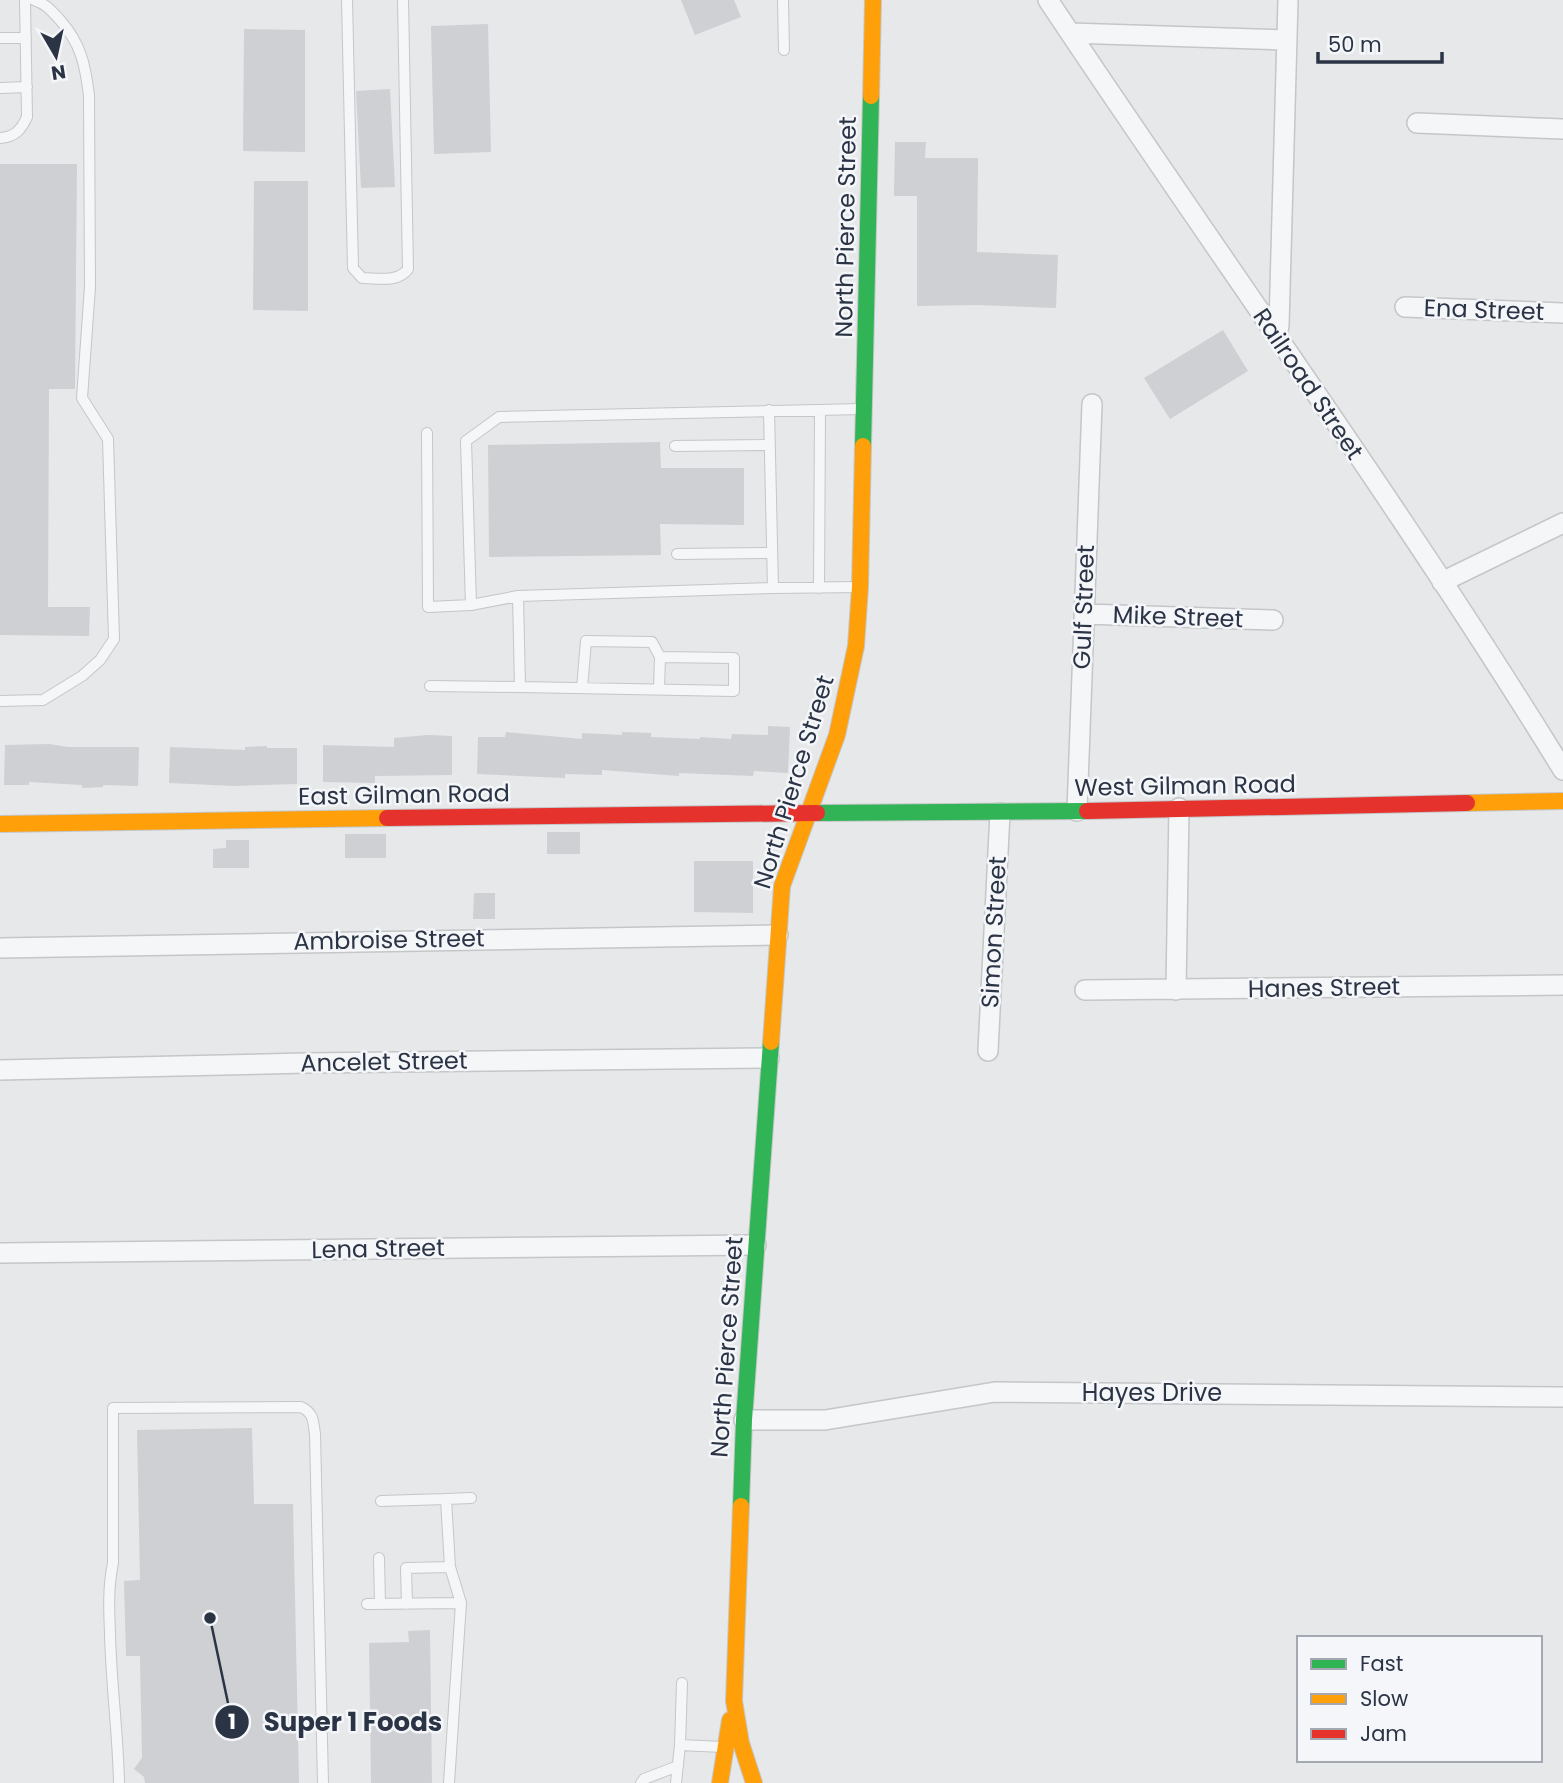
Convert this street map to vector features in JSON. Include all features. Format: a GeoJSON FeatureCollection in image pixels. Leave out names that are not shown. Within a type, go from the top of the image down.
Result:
{"type":"FeatureCollection","features":[{"type":"Feature","properties":{"kind":"street","name":"North Pierce Street"},"geometry":{"type":"LineString","coordinates":[[754,1783],[744,1760],[734,1701],[744,1420],[778,935],[786,873],[837,735],[856,646],[860,587],[873,0]]}},
{"type":"Feature","properties":{"kind":"street","name":"Railroad Street"},"geometry":{"type":"LineString","coordinates":[[1048,0],[1442,582],[1563,770]]}},
{"type":"Feature","properties":{"kind":"street"},"geometry":{"type":"LineString","coordinates":[[1277,337],[1288,0]]}},
{"type":"Feature","properties":{"kind":"street"},"geometry":{"type":"LineString","coordinates":[[1070,33],[1287,40]]}},
{"type":"Feature","properties":{"kind":"street"},"geometry":{"type":"LineString","coordinates":[[1417,123],[1563,129]]}},
{"type":"Feature","properties":{"kind":"street","name":"Ena Street"},"geometry":{"type":"LineString","coordinates":[[1405,307],[1563,313]]}},
{"type":"Feature","properties":{"kind":"street","name":"Gulf Street"},"geometry":{"type":"LineString","coordinates":[[1077,811],[1092,404]]}},
{"type":"Feature","properties":{"kind":"street"},"geometry":{"type":"LineString","coordinates":[[1442,582],[1563,523]]}},
{"type":"Feature","properties":{"kind":"street","name":"Mike Street"},"geometry":{"type":"LineString","coordinates":[[1084,614],[1273,620]]}},
{"type":"Feature","properties":{"kind":"street","name":"West Gilman Road"},"geometry":{"type":"LineString","coordinates":[[808,815],[1563,801]]}},
{"type":"Feature","properties":{"kind":"street"},"geometry":{"type":"LineString","coordinates":[[1175,990],[1179,808]]}},
{"type":"Feature","properties":{"kind":"street","name":"Simon Street"},"geometry":{"type":"LineString","coordinates":[[988,1051],[1000,813]]}},
{"type":"Feature","properties":{"kind":"street","name":"East Gilman Road"},"geometry":{"type":"LineString","coordinates":[[0,824],[624,814],[808,815]]}},
{"type":"Feature","properties":{"kind":"street","name":"Ambroise Street"},"geometry":{"type":"LineString","coordinates":[[0,948],[778,935]]}},
{"type":"Feature","properties":{"kind":"street","name":"Hanes Street"},"geometry":{"type":"LineString","coordinates":[[1085,990],[1563,985]]}},
{"type":"Feature","properties":{"kind":"street","name":"Ancelet Street"},"geometry":{"type":"LineString","coordinates":[[0,1070],[306,1063],[769,1058]]}},
{"type":"Feature","properties":{"kind":"street","name":"Lena Street"},"geometry":{"type":"LineString","coordinates":[[0,1253],[756,1245]]}},
{"type":"Feature","properties":{"kind":"street","name":"Hayes Drive"},"geometry":{"type":"LineString","coordinates":[[744,1420],[825,1420],[995,1392],[1563,1397]]}},
{"type":"Feature","properties":{"kind":"street"},"geometry":{"type":"LineString","coordinates":[[720,1783],[724,1747],[734,1701]]}},
{"type":"Feature","properties":{"kind":"lane"},"geometry":{"type":"LineString","coordinates":[[0,138],[10,137],[21,129],[27,117],[25,0]]}},
{"type":"Feature","properties":{"kind":"lane"},"geometry":{"type":"LineString","coordinates":[[0,701],[43,700],[82,676],[100,660],[114,639],[108,439],[82,398],[89,287],[89,95],[85,64],[74,36],[47,2],[34,0]]}},
{"type":"Feature","properties":{"kind":"lane"},"geometry":{"type":"LineString","coordinates":[[347,0],[353,268],[362,278],[397,278],[404,275],[408,269],[403,0]]}},
{"type":"Feature","properties":{"kind":"lane"},"geometry":{"type":"LineString","coordinates":[[783,0],[784,50]]}},
{"type":"Feature","properties":{"kind":"lane"},"geometry":{"type":"LineString","coordinates":[[0,38],[26,38]]}},
{"type":"Feature","properties":{"kind":"lane"},"geometry":{"type":"LineString","coordinates":[[0,88],[27,86]]}},
{"type":"Feature","properties":{"kind":"lane"},"geometry":{"type":"LineString","coordinates":[[471,605],[466,441],[499,416],[864,409]]}},
{"type":"Feature","properties":{"kind":"lane"},"geometry":{"type":"LineString","coordinates":[[769,410],[773,588]]}},
{"type":"Feature","properties":{"kind":"lane"},"geometry":{"type":"LineString","coordinates":[[819,588],[820,410]]}},
{"type":"Feature","properties":{"kind":"lane"},"geometry":{"type":"LineString","coordinates":[[427,433],[428,607],[471,605],[518,596],[860,587]]}},
{"type":"Feature","properties":{"kind":"lane"},"geometry":{"type":"LineString","coordinates":[[675,446],[769,444]]}},
{"type":"Feature","properties":{"kind":"lane"},"geometry":{"type":"LineString","coordinates":[[677,554],[771,553]]}},
{"type":"Feature","properties":{"kind":"lane"},"geometry":{"type":"LineString","coordinates":[[518,596],[520,687]]}},
{"type":"Feature","properties":{"kind":"lane"},"geometry":{"type":"LineString","coordinates":[[582,688],[586,641],[652,642],[660,657],[659,689]]}},
{"type":"Feature","properties":{"kind":"lane"},"geometry":{"type":"LineString","coordinates":[[430,686],[734,691],[734,658],[660,657]]}},
{"type":"Feature","properties":{"kind":"lane"},"geometry":{"type":"LineString","coordinates":[[119,1783],[108,1584],[113,1563],[113,1408],[301,1407],[313,1416],[315,1434],[323,1783]]}},
{"type":"Feature","properties":{"kind":"lane"},"geometry":{"type":"LineString","coordinates":[[381,1501],[471,1498]]}},
{"type":"Feature","properties":{"kind":"lane"},"geometry":{"type":"LineString","coordinates":[[446,1499],[450,1567],[461,1603],[450,1783]]}},
{"type":"Feature","properties":{"kind":"lane"},"geometry":{"type":"LineString","coordinates":[[379,1558],[380,1604]]}},
{"type":"Feature","properties":{"kind":"lane"},"geometry":{"type":"LineString","coordinates":[[407,1604],[406,1568],[450,1567]]}},
{"type":"Feature","properties":{"kind":"lane"},"geometry":{"type":"LineString","coordinates":[[367,1604],[461,1603]]}},
{"type":"Feature","properties":{"kind":"lane"},"geometry":{"type":"LineString","coordinates":[[676,1783],[682,1683]]}},
{"type":"Feature","properties":{"kind":"lane"},"geometry":{"type":"LineString","coordinates":[[680,1745],[724,1747]]}},
{"type":"Feature","properties":{"kind":"lane"},"geometry":{"type":"LineString","coordinates":[[641,1783],[644,1779],[678,1766]]}},
{"type":"Feature","properties":{"kind":"building"},"geometry":{"type":"Polygon","coordinates":[[[681,0],[734,0],[741,17],[695,35],[681,0]]]}},
{"type":"Feature","properties":{"kind":"building"},"geometry":{"type":"Polygon","coordinates":[[[488,24],[491,152],[434,154],[431,26],[488,24]]]}},
{"type":"Feature","properties":{"kind":"building"},"geometry":{"type":"Polygon","coordinates":[[[244,29],[305,30],[305,152],[243,151],[244,29]]]}},
{"type":"Feature","properties":{"kind":"building"},"geometry":{"type":"Polygon","coordinates":[[[390,89],[395,187],[361,188],[356,91],[390,89]]]}},
{"type":"Feature","properties":{"kind":"building"},"geometry":{"type":"Polygon","coordinates":[[[895,142],[926,142],[925,158],[978,158],[977,252],[1058,255],[1056,308],[917,306],[917,196],[894,196],[895,142]]]}},
{"type":"Feature","properties":{"kind":"building"},"geometry":{"type":"Polygon","coordinates":[[[0,164],[77,164],[75,389],[49,389],[48,607],[90,607],[89,636],[0,635],[0,164]]]}},
{"type":"Feature","properties":{"kind":"building"},"geometry":{"type":"Polygon","coordinates":[[[254,181],[308,181],[308,311],[253,310],[254,181]]]}},
{"type":"Feature","properties":{"kind":"building"},"geometry":{"type":"Polygon","coordinates":[[[1223,330],[1248,371],[1170,419],[1144,378],[1223,330]]]}},
{"type":"Feature","properties":{"kind":"building"},"geometry":{"type":"Polygon","coordinates":[[[660,442],[661,468],[744,468],[744,525],[660,524],[661,555],[489,557],[488,445],[660,442]]]}},
{"type":"Feature","properties":{"kind":"building"},"geometry":{"type":"Polygon","coordinates":[[[768,726],[790,727],[788,773],[754,771],[753,776],[679,773],[679,776],[602,770],[602,775],[565,774],[565,778],[477,774],[478,737],[505,737],[506,732],[582,739],[582,733],[622,735],[622,732],[651,733],[651,737],[731,739],[732,734],[768,735],[768,726]]]}},
{"type":"Feature","properties":{"kind":"building"},"geometry":{"type":"Polygon","coordinates":[[[452,736],[452,775],[375,776],[375,783],[323,782],[323,745],[394,747],[394,738],[452,736]]]}},
{"type":"Feature","properties":{"kind":"building"},"geometry":{"type":"Polygon","coordinates":[[[49,744],[68,747],[139,747],[138,786],[103,785],[82,788],[82,785],[29,782],[29,785],[4,785],[5,745],[49,744]]]}},
{"type":"Feature","properties":{"kind":"building"},"geometry":{"type":"Polygon","coordinates":[[[170,747],[245,750],[245,747],[297,748],[297,784],[234,786],[169,783],[170,747]]]}},
{"type":"Feature","properties":{"kind":"building"},"geometry":{"type":"Polygon","coordinates":[[[547,832],[580,832],[580,854],[547,854],[547,832]]]}},
{"type":"Feature","properties":{"kind":"building"},"geometry":{"type":"Polygon","coordinates":[[[345,834],[386,834],[386,858],[345,858],[345,834]]]}},
{"type":"Feature","properties":{"kind":"building"},"geometry":{"type":"Polygon","coordinates":[[[226,840],[249,840],[249,868],[213,868],[213,849],[226,848],[226,840]]]}},
{"type":"Feature","properties":{"kind":"building"},"geometry":{"type":"Polygon","coordinates":[[[694,861],[753,861],[753,913],[694,912],[694,861]]]}},
{"type":"Feature","properties":{"kind":"building"},"geometry":{"type":"Polygon","coordinates":[[[474,893],[495,893],[495,919],[473,919],[474,893]]]}},
{"type":"Feature","properties":{"kind":"building"},"geometry":{"type":"Polygon","coordinates":[[[252,1428],[254,1504],[293,1504],[299,1783],[145,1783],[144,1777],[134,1769],[142,1758],[140,1656],[126,1656],[124,1581],[140,1580],[137,1430],[252,1428]]]}},
{"type":"Feature","properties":{"kind":"building"},"geometry":{"type":"Polygon","coordinates":[[[430,1630],[432,1783],[371,1783],[369,1643],[409,1642],[408,1631],[430,1630]]]}},
{"type":"Feature","properties":{"kind":"traffic: fast"},"geometry":{"type":"LineString","coordinates":[[863,446],[871,96]]}},
{"type":"Feature","properties":{"kind":"traffic: fast"},"geometry":{"type":"LineString","coordinates":[[817,813],[1087,811]]}},
{"type":"Feature","properties":{"kind":"traffic: fast"},"geometry":{"type":"LineString","coordinates":[[741,1506],[744,1420],[771,1042]]}},
{"type":"Feature","properties":{"kind":"traffic: slow"},"geometry":{"type":"LineString","coordinates":[[871,96],[873,0]]}},
{"type":"Feature","properties":{"kind":"traffic: slow"},"geometry":{"type":"LineString","coordinates":[[771,1042],[782,886],[837,735],[856,646],[863,446]]}},
{"type":"Feature","properties":{"kind":"traffic: slow"},"geometry":{"type":"LineString","coordinates":[[1467,803],[1563,801]]}},
{"type":"Feature","properties":{"kind":"traffic: slow"},"geometry":{"type":"LineString","coordinates":[[0,824],[387,818]]}},
{"type":"Feature","properties":{"kind":"traffic: slow"},"geometry":{"type":"LineString","coordinates":[[741,1506],[734,1701],[741,1743],[754,1783]]}},
{"type":"Feature","properties":{"kind":"traffic: slow"},"geometry":{"type":"LineString","coordinates":[[720,1783],[730,1720]]}},
{"type":"Feature","properties":{"kind":"traffic: jam"},"geometry":{"type":"LineString","coordinates":[[1087,811],[1467,803]]}},
{"type":"Feature","properties":{"kind":"traffic: jam"},"geometry":{"type":"LineString","coordinates":[[387,818],[817,813]]}},
{"type":"Feature","properties":{"kind":"place","name":"Super 1 Foods"},"geometry":{"type":"Point","coordinates":[210,1618]}}]}
